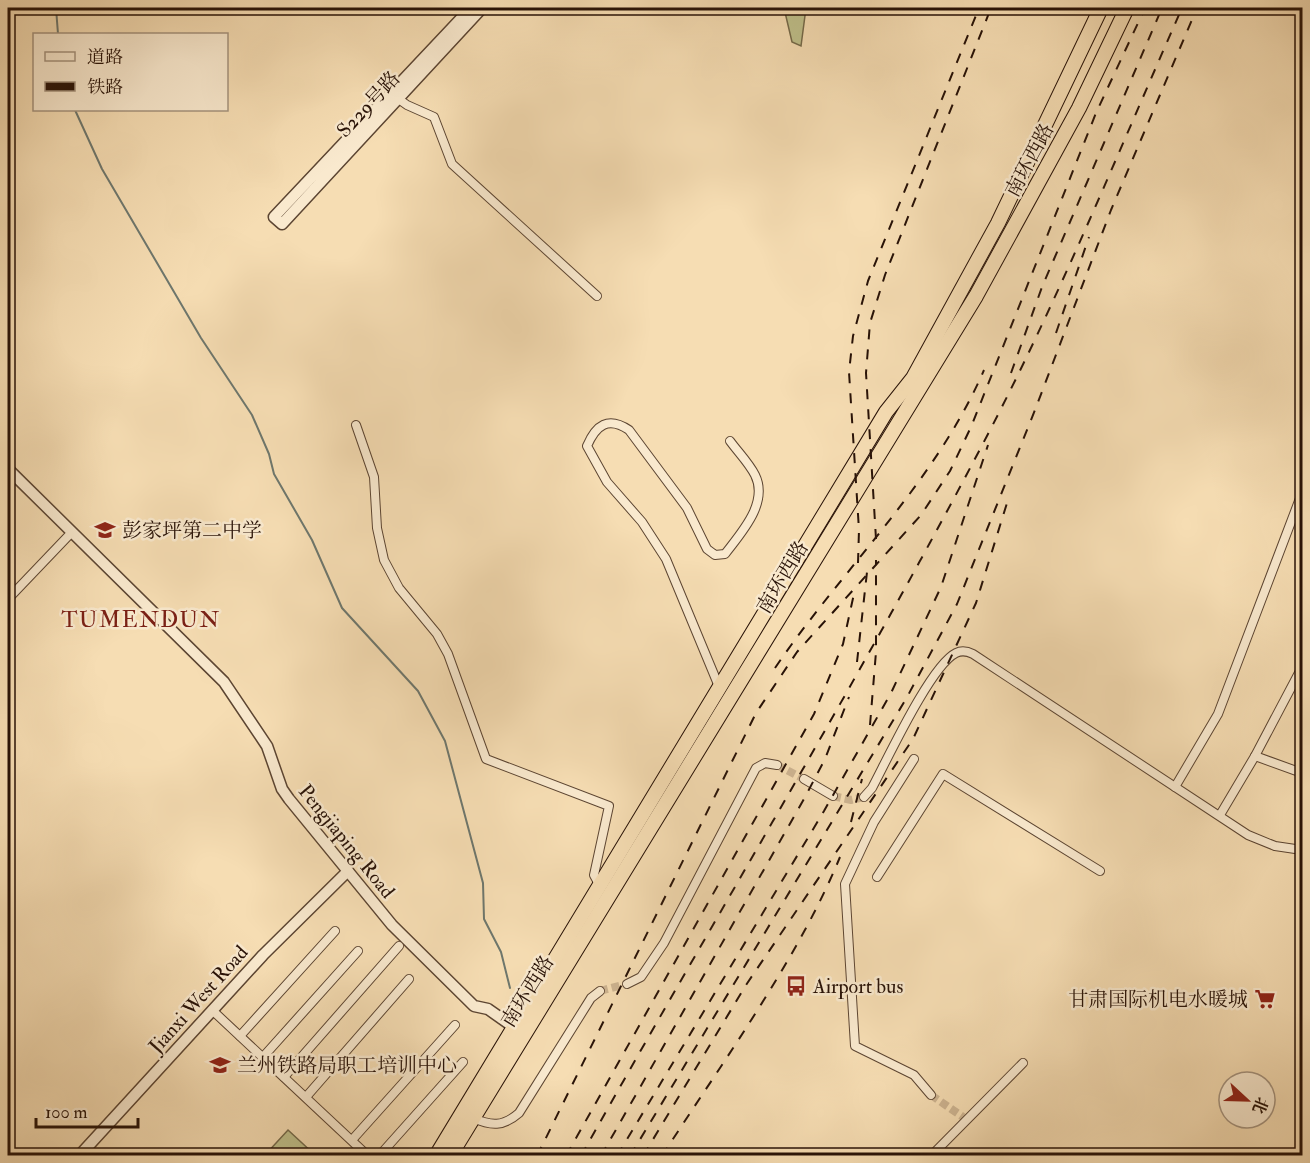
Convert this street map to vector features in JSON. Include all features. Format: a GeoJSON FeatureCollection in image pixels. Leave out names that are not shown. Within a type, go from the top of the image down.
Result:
{"type":"FeatureCollection","features":[{"type":"Feature","properties":{"kind":"highway","name":"南环西路"},"geometry":{"type":"LineString","coordinates":[[435,1155],[601,887],[886,412],[918,368],[998,223],[1101,8]]}},
{"type":"Feature","properties":{"kind":"highway","name":"南环西路"},"geometry":{"type":"LineString","coordinates":[[450,1155],[976,296],[1079,108],[1127,8]]}},
{"type":"Feature","properties":{"kind":"street","name":"S229号路"},"geometry":{"type":"LineString","coordinates":[[278,220],[394,96],[471,8]]}},
{"type":"Feature","properties":{"kind":"street","name":"S229号路"},"geometry":{"type":"LineString","coordinates":[[394,96],[482,8]]}},
{"type":"Feature","properties":{"kind":"street"},"geometry":{"type":"LineString","coordinates":[[394,96],[407,105],[434,117],[452,164],[597,296]]}},
{"type":"Feature","properties":{"kind":"street"},"geometry":{"type":"LineString","coordinates":[[720,690],[666,559],[642,522],[607,482],[587,446],[597,429],[609,423],[618,422],[629,430],[687,508],[707,549],[715,555],[725,554],[744,528],[759,499],[756,476],[730,441]]}},
{"type":"Feature","properties":{"kind":"street"},"geometry":{"type":"LineString","coordinates":[[356,424],[374,477],[377,528],[384,560],[399,588],[437,634],[448,654],[486,759],[609,806],[594,875],[596,883],[601,887]]}},
{"type":"Feature","properties":{"kind":"street","name":"Pengjiaping Road"},"geometry":{"type":"LineString","coordinates":[[8,469],[224,682],[267,746],[282,789],[392,925],[446,981],[474,1006],[488,1009],[515,1028]]}},
{"type":"Feature","properties":{"kind":"street"},"geometry":{"type":"LineString","coordinates":[[1175,787],[1218,714],[1302,493]]}},
{"type":"Feature","properties":{"kind":"street"},"geometry":{"type":"LineString","coordinates":[[8,599],[72,532]]}},
{"type":"Feature","properties":{"kind":"street"},"geometry":{"type":"LineString","coordinates":[[864,797],[872,788],[935,674],[953,654],[963,651],[973,654],[1261,842],[1302,850]]}},
{"type":"Feature","properties":{"kind":"street"},"geometry":{"type":"LineString","coordinates":[[1221,815],[1256,756],[1302,667]]}},
{"type":"Feature","properties":{"kind":"street"},"geometry":{"type":"LineString","coordinates":[[1256,756],[1302,772]]}},
{"type":"Feature","properties":{"kind":"street"},"geometry":{"type":"LineString","coordinates":[[914,759],[874,822],[844,884],[855,1046],[914,1075],[931,1095]]}},
{"type":"Feature","properties":{"kind":"street"},"geometry":{"type":"LineString","coordinates":[[627,984],[640,977],[664,943],[756,768],[765,763],[777,765]]}},
{"type":"Feature","properties":{"kind":"street"},"geometry":{"type":"LineString","coordinates":[[877,877],[943,774],[1100,871]]}},
{"type":"Feature","properties":{"kind":"street"},"geometry":{"type":"LineString","coordinates":[[804,779],[833,796]]}},
{"type":"Feature","properties":{"kind":"street","name":"Jianxi West Road"},"geometry":{"type":"LineString","coordinates":[[80,1155],[263,955],[348,871]]}},
{"type":"Feature","properties":{"kind":"street"},"geometry":{"type":"LineString","coordinates":[[240,1036],[335,931]]}},
{"type":"Feature","properties":{"kind":"street"},"geometry":{"type":"LineString","coordinates":[[284,1077],[399,946]]}},
{"type":"Feature","properties":{"kind":"street"},"geometry":{"type":"LineString","coordinates":[[262,1057],[358,951]]}},
{"type":"Feature","properties":{"kind":"street"},"geometry":{"type":"LineString","coordinates":[[306,1097],[410,979]]}},
{"type":"Feature","properties":{"kind":"street"},"geometry":{"type":"LineString","coordinates":[[474,1118],[495,1125],[510,1120],[519,1113],[591,998],[600,991]]}},
{"type":"Feature","properties":{"kind":"street"},"geometry":{"type":"LineString","coordinates":[[212,1010],[368,1155]]}},
{"type":"Feature","properties":{"kind":"street"},"geometry":{"type":"LineString","coordinates":[[352,1140],[455,1025]]}},
{"type":"Feature","properties":{"kind":"street"},"geometry":{"type":"LineString","coordinates":[[379,1155],[463,1062]]}},
{"type":"Feature","properties":{"kind":"street"},"geometry":{"type":"LineString","coordinates":[[931,1155],[965,1118],[1023,1063]]}},
{"type":"Feature","properties":{"kind":"green space"},"geometry":{"type":"Polygon","coordinates":[[[784,8],[806,8],[801,46],[792,42],[784,8]]]}},
{"type":"Feature","properties":{"kind":"green space"},"geometry":{"type":"Polygon","coordinates":[[[288,1130],[315,1155],[265,1155],[288,1130]]]}},
{"type":"Feature","properties":{"kind":"waterway"},"geometry":{"type":"LineString","coordinates":[[56,8],[58,33]]}},
{"type":"Feature","properties":{"kind":"waterway"},"geometry":{"type":"LineString","coordinates":[[75,111],[102,169],[201,338],[252,415],[269,454],[274,474],[312,540],[342,608],[418,691],[445,741],[483,883],[484,919],[501,952],[510,988]]}},
{"type":"Feature","properties":{"kind":"tunnel"},"geometry":{"type":"LineString","coordinates":[[777,765],[804,779]]}},
{"type":"Feature","properties":{"kind":"tunnel"},"geometry":{"type":"LineString","coordinates":[[833,796],[851,800],[864,797]]}},
{"type":"Feature","properties":{"kind":"tunnel"},"geometry":{"type":"LineString","coordinates":[[600,991],[627,984]]}},
{"type":"Feature","properties":{"kind":"tunnel"},"geometry":{"type":"LineString","coordinates":[[931,1095],[963,1117]]}},
{"type":"Feature","properties":{"kind":"railway"},"geometry":{"type":"LineString","coordinates":[[858,563],[859,530],[849,372],[853,336],[868,281],[979,8]]}},
{"type":"Feature","properties":{"kind":"railway"},"geometry":{"type":"LineString","coordinates":[[876,539],[866,373],[870,323],[885,275],[991,8]]}},
{"type":"Feature","properties":{"kind":"railway"},"geometry":{"type":"LineString","coordinates":[[537,1156],[756,713],[797,652],[921,515],[950,471],[971,427],[1096,113],[1145,8]]}},
{"type":"Feature","properties":{"kind":"railway"},"geometry":{"type":"LineString","coordinates":[[1011,373],[1042,287],[1162,8]]}},
{"type":"Feature","properties":{"kind":"railway"},"geometry":{"type":"LineString","coordinates":[[581,1156],[839,707],[988,434],[1040,329],[1182,8]]}},
{"type":"Feature","properties":{"kind":"railway"},"geometry":{"type":"LineString","coordinates":[[630,1156],[906,699],[957,604],[1035,410],[1111,210],[1197,8]]}},
{"type":"Feature","properties":{"kind":"railway"},"geometry":{"type":"LineString","coordinates":[[1056,333],[1089,237]]}},
{"type":"Feature","properties":{"kind":"railway"},"geometry":{"type":"LineString","coordinates":[[775,668],[801,631],[914,488],[964,411],[984,370]]}},
{"type":"Feature","properties":{"kind":"railway"},"geometry":{"type":"LineString","coordinates":[[617,1156],[824,811],[891,693],[941,587],[988,445]]}},
{"type":"Feature","properties":{"kind":"railway"},"geometry":{"type":"LineString","coordinates":[[643,1156],[746,985],[913,739],[976,603],[1007,503]]}},
{"type":"Feature","properties":{"kind":"railway"},"geometry":{"type":"LineString","coordinates":[[870,725],[876,652],[876,560]]}},
{"type":"Feature","properties":{"kind":"railway"},"geometry":{"type":"LineString","coordinates":[[857,662],[867,572]]}},
{"type":"Feature","properties":{"kind":"railway"},"geometry":{"type":"LineString","coordinates":[[566,1156],[814,714],[843,644],[855,589]]}},
{"type":"Feature","properties":{"kind":"railway"},"geometry":{"type":"LineString","coordinates":[[601,1156],[804,799],[825,759],[849,697]]}},
{"type":"Feature","properties":{"kind":"railway"},"geometry":{"type":"LineString","coordinates":[[851,822],[862,779]]}},
{"type":"Feature","properties":{"kind":"railway"},"geometry":{"type":"LineString","coordinates":[[662,1156],[781,971],[823,895],[840,857]]}},
{"type":"Feature","properties":{"kind":"place","name":"彭家坪第二中学"},"geometry":{"type":"Point","coordinates":[105,530]}},
{"type":"Feature","properties":{"kind":"place","name":"Airport bus"},"geometry":{"type":"Point","coordinates":[796,986]}},
{"type":"Feature","properties":{"kind":"place","name":"甘肃国际机电水暖城"},"geometry":{"type":"Point","coordinates":[1265,999]}},
{"type":"Feature","properties":{"kind":"place","name":"兰州铁路局职工培训中心"},"geometry":{"type":"Point","coordinates":[220,1065]}},
{"type":"Feature","properties":{"kind":"district","name":"TUMENDUN"},"geometry":{"type":"Point","coordinates":[141,619]}}]}
